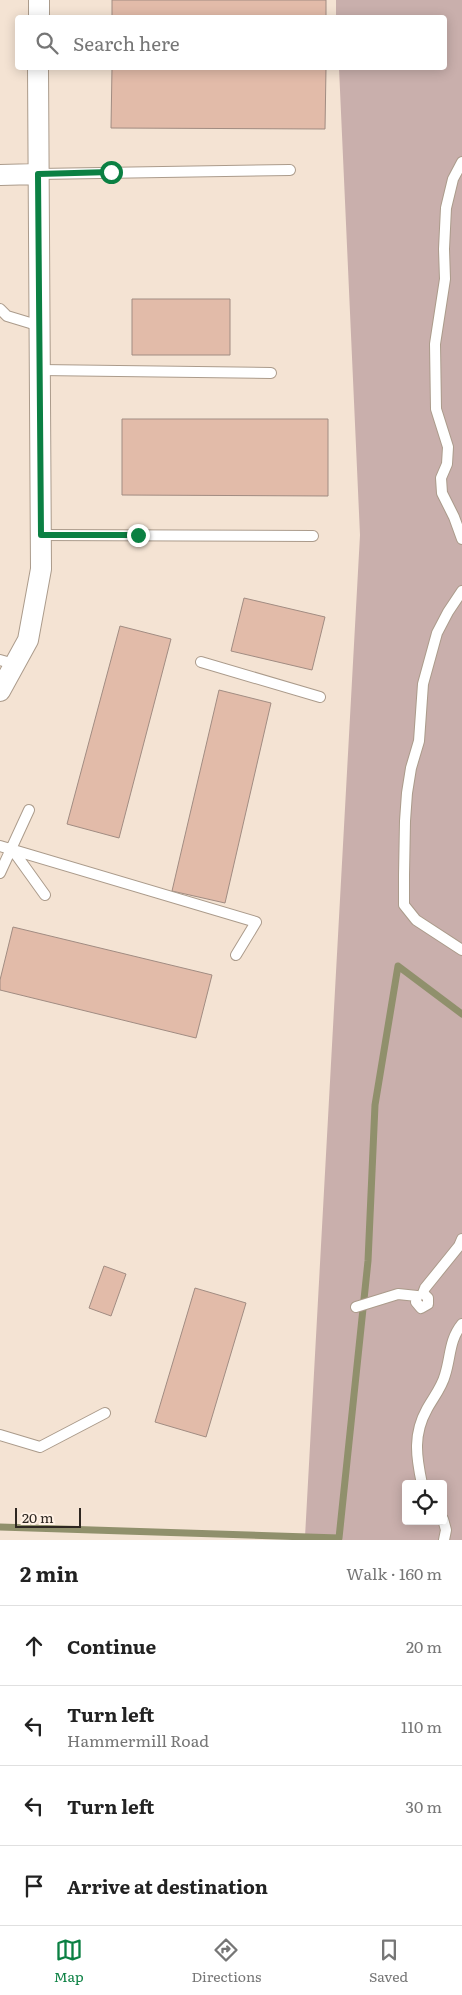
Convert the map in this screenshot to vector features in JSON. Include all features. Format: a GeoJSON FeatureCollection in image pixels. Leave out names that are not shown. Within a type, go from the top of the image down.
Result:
{"type":"FeatureCollection","features":[{"type":"Feature","properties":{"kind":"street"},"geometry":{"type":"LineString","coordinates":[[39,0],[39,15]]}},
{"type":"Feature","properties":{"kind":"street"},"geometry":{"type":"LineString","coordinates":[[0,691],[7,662],[28,640],[41,569],[38,70]]}},
{"type":"Feature","properties":{"kind":"street"},"geometry":{"type":"LineString","coordinates":[[0,175],[38,174]]}},
{"type":"Feature","properties":{"kind":"lane"},"geometry":{"type":"LineString","coordinates":[[462,162],[453,179],[446,208],[445,280],[435,344],[436,409],[448,447],[447,464],[441,478],[442,493],[462,539]]}},
{"type":"Feature","properties":{"kind":"lane"},"geometry":{"type":"LineString","coordinates":[[38,174],[290,170]]}},
{"type":"Feature","properties":{"kind":"lane"},"geometry":{"type":"LineString","coordinates":[[0,310],[7,316],[40,326]]}},
{"type":"Feature","properties":{"kind":"lane"},"geometry":{"type":"LineString","coordinates":[[40,370],[271,373]]}},
{"type":"Feature","properties":{"kind":"lane"},"geometry":{"type":"LineString","coordinates":[[41,535],[313,536]]}},
{"type":"Feature","properties":{"kind":"lane"},"geometry":{"type":"LineString","coordinates":[[462,591],[437,633],[423,684],[419,741],[411,768],[407,793],[404,905],[416,920],[462,950]]}},
{"type":"Feature","properties":{"kind":"lane"},"geometry":{"type":"LineString","coordinates":[[201,662],[320,697]]}},
{"type":"Feature","properties":{"kind":"lane"},"geometry":{"type":"LineString","coordinates":[[0,872],[29,810]]}},
{"type":"Feature","properties":{"kind":"lane"},"geometry":{"type":"LineString","coordinates":[[0,846],[256,922],[236,956]]}},
{"type":"Feature","properties":{"kind":"lane"},"geometry":{"type":"LineString","coordinates":[[12,849],[45,895]]}},
{"type":"Feature","properties":{"kind":"lane"},"geometry":{"type":"LineString","coordinates":[[356,1307],[398,1294],[417,1296],[416,1302],[421,1308],[428,1304],[428,1298],[423,1293],[425,1288],[459,1246],[462,1239]]}},
{"type":"Feature","properties":{"kind":"lane"},"geometry":{"type":"LineString","coordinates":[[421,1480],[417,1446],[418,1428],[445,1376],[450,1346],[456,1331],[462,1324]]}},
{"type":"Feature","properties":{"kind":"lane"},"geometry":{"type":"LineString","coordinates":[[0,1435],[40,1447],[105,1413]]}},
{"type":"Feature","properties":{"kind":"lane"},"geometry":{"type":"LineString","coordinates":[[444,1540],[446,1530],[445,1525]]}},
{"type":"Feature","properties":{"kind":"shaded area"},"geometry":{"type":"Polygon","coordinates":[[[336,0],[462,0],[462,1540],[306,1540],[360,535],[339,70],[447,70],[447,15],[336,15],[336,0]]]}},
{"type":"Feature","properties":{"kind":"building"},"geometry":{"type":"Polygon","coordinates":[[[112,0],[326,0],[326,15],[112,15],[112,0]]]}},
{"type":"Feature","properties":{"kind":"building"},"geometry":{"type":"Polygon","coordinates":[[[112,70],[326,70],[325,129],[111,128],[112,70]]]}},
{"type":"Feature","properties":{"kind":"building"},"geometry":{"type":"Polygon","coordinates":[[[132,299],[230,299],[230,355],[132,355],[132,299]]]}},
{"type":"Feature","properties":{"kind":"building"},"geometry":{"type":"Polygon","coordinates":[[[122,419],[328,419],[328,496],[122,495],[122,419]]]}},
{"type":"Feature","properties":{"kind":"building"},"geometry":{"type":"Polygon","coordinates":[[[244,598],[325,617],[312,670],[231,651],[244,598]]]}},
{"type":"Feature","properties":{"kind":"building"},"geometry":{"type":"Polygon","coordinates":[[[120,626],[171,639],[119,838],[67,824],[120,626]]]}},
{"type":"Feature","properties":{"kind":"building"},"geometry":{"type":"Polygon","coordinates":[[[219,690],[271,703],[225,903],[172,891],[219,690]]]}},
{"type":"Feature","properties":{"kind":"building"},"geometry":{"type":"Polygon","coordinates":[[[13,927],[212,975],[196,1038],[0,990],[0,980],[13,927]]]}},
{"type":"Feature","properties":{"kind":"building"},"geometry":{"type":"Polygon","coordinates":[[[104,1266],[126,1274],[111,1316],[89,1308],[104,1266]]]}},
{"type":"Feature","properties":{"kind":"building"},"geometry":{"type":"Polygon","coordinates":[[[195,1288],[246,1303],[206,1437],[155,1422],[195,1288]]]}},
{"type":"Feature","properties":{"kind":"waterway"},"geometry":{"type":"LineString","coordinates":[[0,1527],[339,1538],[368,1261],[375,1105],[398,966],[462,1014]]}},
{"type":"Feature","properties":{"kind":"route"},"geometry":{"type":"LineString","coordinates":[[111,172],[38,174],[41,535],[138,535]]}}]}
